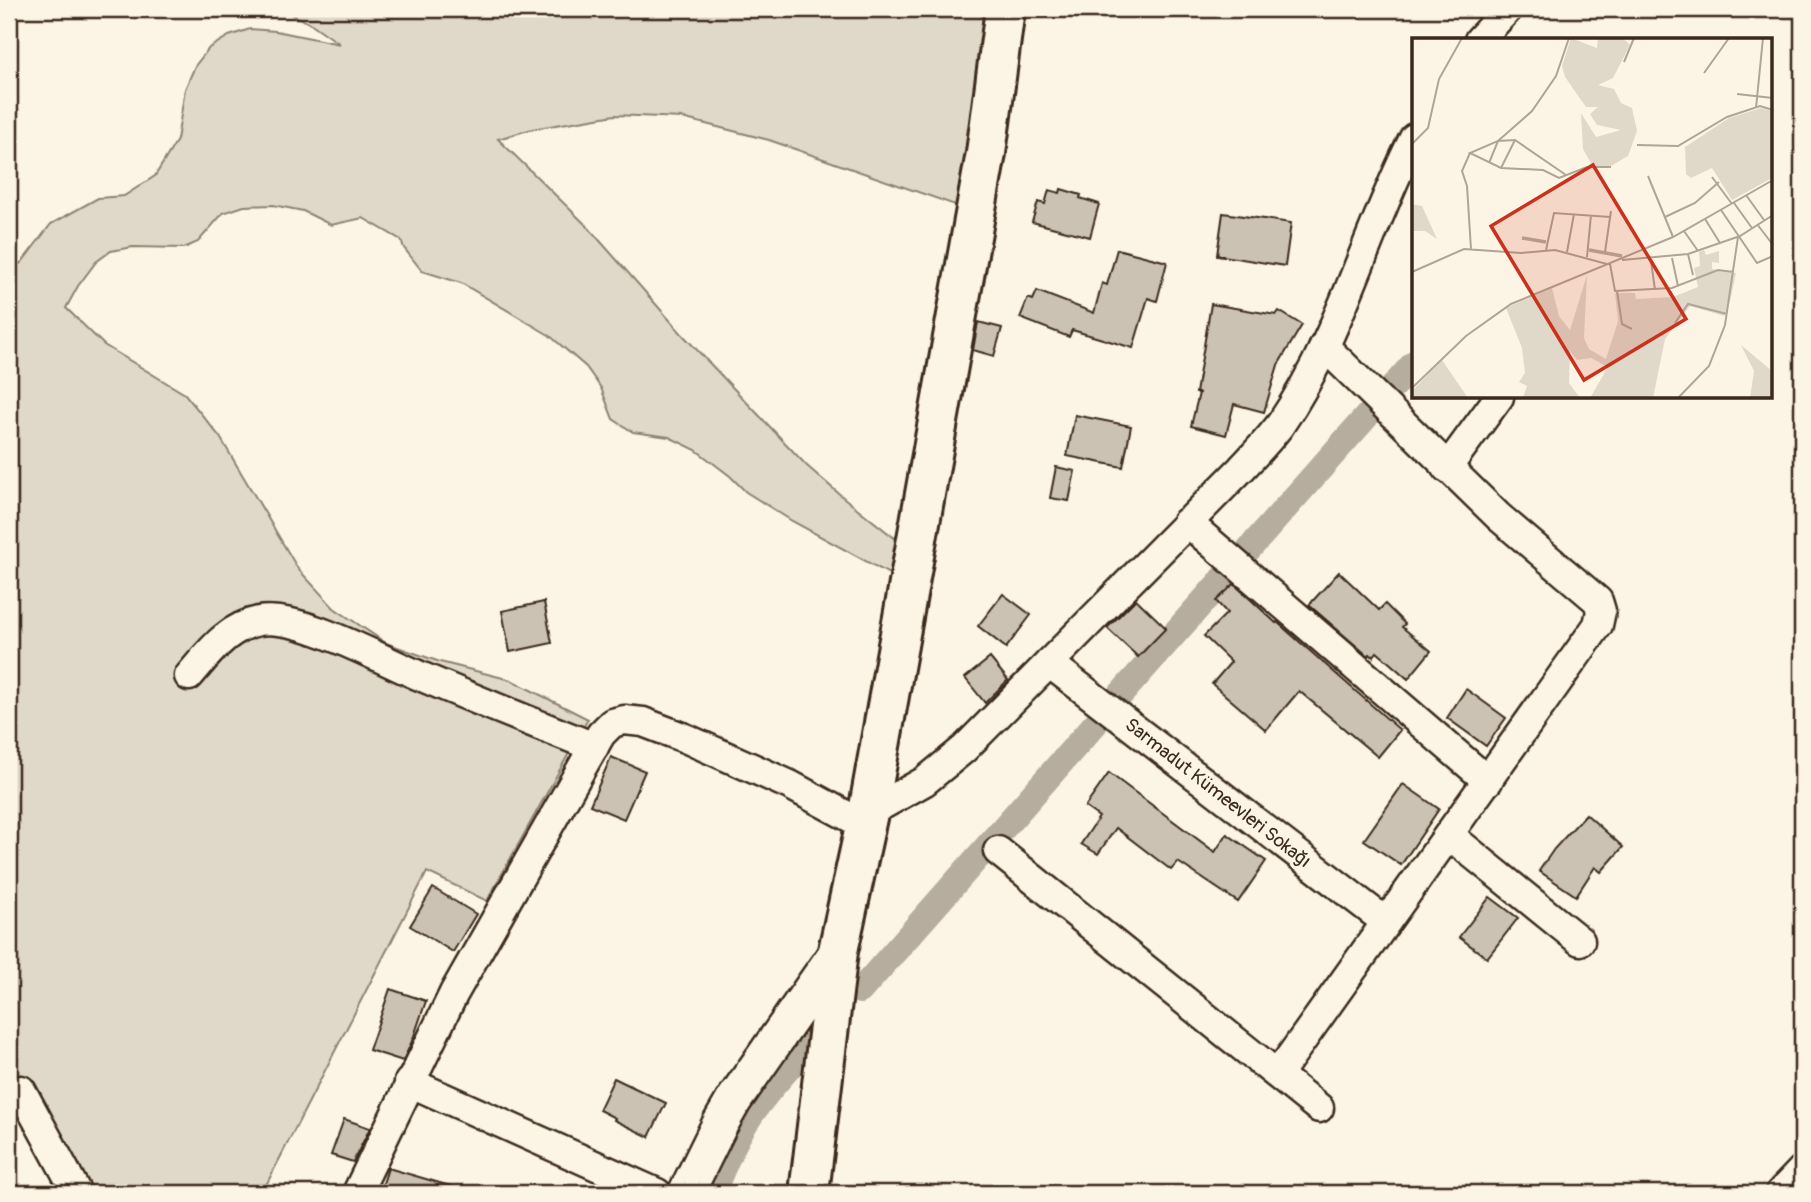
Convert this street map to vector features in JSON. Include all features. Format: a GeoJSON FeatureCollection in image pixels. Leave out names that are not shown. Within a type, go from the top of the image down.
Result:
{"type":"FeatureCollection","features":[{"type":"Feature","properties":{"kind":"main road"},"geometry":{"type":"LineString","coordinates":[[809,1193],[838,951],[867,820],[985,153],[1005,9]]}},
{"type":"Feature","properties":{"kind":"street"},"geometry":{"type":"LineString","coordinates":[[1481,38],[1508,9]]}},
{"type":"Feature","properties":{"kind":"street"},"geometry":{"type":"LineString","coordinates":[[357,1193],[454,993],[601,734],[612,723],[624,720],[643,722],[685,738],[867,820],[925,780],[964,749],[1241,470],[1279,426],[1324,346],[1384,201],[1412,142]]}},
{"type":"Feature","properties":{"kind":"street"},"geometry":{"type":"LineString","coordinates":[[1278,1074],[1598,625],[1601,611],[1598,601],[1499,517],[1324,346]]}},
{"type":"Feature","properties":{"kind":"street"},"geometry":{"type":"LineString","coordinates":[[1447,468],[1498,399]]}},
{"type":"Feature","properties":{"kind":"street"},"geometry":{"type":"LineString","coordinates":[[1187,522],[1488,781]]}},
{"type":"Feature","properties":{"kind":"street"},"geometry":{"type":"LineString","coordinates":[[190,676],[234,629],[258,621],[282,620],[311,629],[594,747]]}},
{"type":"Feature","properties":{"kind":"street","name":"Sarmadut Kümeevleri Sokağı"},"geometry":{"type":"LineString","coordinates":[[1049,663],[1387,922]]}},
{"type":"Feature","properties":{"kind":"street"},"geometry":{"type":"LineString","coordinates":[[1449,835],[1580,942]]}},
{"type":"Feature","properties":{"kind":"street"},"geometry":{"type":"LineString","coordinates":[[998,851],[1319,1108]]}},
{"type":"Feature","properties":{"kind":"street"},"geometry":{"type":"LineString","coordinates":[[686,1193],[734,1100],[838,951]]}},
{"type":"Feature","properties":{"kind":"street"},"geometry":{"type":"LineString","coordinates":[[409,1082],[657,1193]]}},
{"type":"Feature","properties":{"kind":"street"},"geometry":{"type":"LineString","coordinates":[[21,1090],[77,1193]]}},
{"type":"Feature","properties":{"kind":"street"},"geometry":{"type":"LineString","coordinates":[[1780,1193],[1802,1170]]}},
{"type":"Feature","properties":{"kind":"shaded area"},"geometry":{"type":"Polygon","coordinates":[[[281,9],[988,9],[958,206],[769,140],[682,118],[615,115],[532,129],[498,139],[587,226],[682,334],[807,466],[897,540],[891,575],[792,521],[746,492],[696,450],[669,437],[633,432],[613,419],[601,388],[586,367],[549,335],[461,283],[422,271],[401,240],[363,218],[331,225],[303,211],[273,205],[244,206],[223,213],[198,242],[184,248],[133,247],[111,251],[96,262],[66,308],[104,345],[185,394],[220,437],[298,569],[334,608],[386,643],[440,662],[511,680],[588,719],[487,901],[427,872],[262,1193],[60,1193],[24,1127],[9,1090],[9,271],[22,262],[51,224],[98,198],[124,196],[155,176],[177,140],[185,89],[195,66],[209,48],[229,36],[250,29],[276,31],[340,44],[313,25],[281,9]]]}},
{"type":"Feature","properties":{"kind":"building"},"geometry":{"type":"Polygon","coordinates":[[[1061,189],[1099,204],[1090,237],[1032,222],[1038,202],[1045,204],[1049,190],[1060,193],[1061,189]]]}},
{"type":"Feature","properties":{"kind":"building"},"geometry":{"type":"Polygon","coordinates":[[[1223,213],[1291,223],[1285,266],[1217,255],[1223,213]]]}},
{"type":"Feature","properties":{"kind":"building"},"geometry":{"type":"Polygon","coordinates":[[[1117,249],[1167,262],[1157,301],[1148,298],[1133,348],[1072,330],[1069,337],[1020,318],[1028,298],[1033,300],[1037,291],[1094,313],[1102,283],[1107,285],[1117,249]]]}},
{"type":"Feature","properties":{"kind":"building"},"geometry":{"type":"Polygon","coordinates":[[[1211,304],[1276,315],[1279,311],[1302,325],[1278,365],[1264,412],[1234,404],[1226,435],[1191,426],[1199,393],[1196,393],[1211,304]]]}},
{"type":"Feature","properties":{"kind":"building"},"geometry":{"type":"Polygon","coordinates":[[[978,322],[1002,328],[994,356],[973,350],[978,322]]]}},
{"type":"Feature","properties":{"kind":"building"},"geometry":{"type":"Polygon","coordinates":[[[1075,415],[1131,426],[1123,467],[1067,456],[1075,415]]]}},
{"type":"Feature","properties":{"kind":"building"},"geometry":{"type":"Polygon","coordinates":[[[1056,467],[1075,471],[1069,501],[1050,498],[1056,467]]]}},
{"type":"Feature","properties":{"kind":"building"},"geometry":{"type":"Polygon","coordinates":[[[1339,572],[1379,610],[1385,604],[1405,624],[1402,627],[1431,651],[1408,679],[1377,652],[1373,657],[1370,654],[1368,656],[1309,605],[1339,572]]]}},
{"type":"Feature","properties":{"kind":"building"},"geometry":{"type":"Polygon","coordinates":[[[1234,584],[1400,730],[1378,757],[1299,691],[1266,730],[1212,684],[1231,662],[1204,636],[1227,613],[1216,601],[1234,584]]]}},
{"type":"Feature","properties":{"kind":"building"},"geometry":{"type":"Polygon","coordinates":[[[1003,594],[1031,615],[1006,648],[978,626],[1003,594]]]}},
{"type":"Feature","properties":{"kind":"building"},"geometry":{"type":"Polygon","coordinates":[[[1136,599],[1166,628],[1138,657],[1107,628],[1136,599]]]}},
{"type":"Feature","properties":{"kind":"building"},"geometry":{"type":"Polygon","coordinates":[[[544,602],[552,643],[510,652],[502,611],[544,602]]]}},
{"type":"Feature","properties":{"kind":"building"},"geometry":{"type":"Polygon","coordinates":[[[990,658],[1008,680],[985,703],[965,678],[990,658]]]}},
{"type":"Feature","properties":{"kind":"building"},"geometry":{"type":"Polygon","coordinates":[[[1466,689],[1506,718],[1486,746],[1447,718],[1466,689]]]}},
{"type":"Feature","properties":{"kind":"building"},"geometry":{"type":"Polygon","coordinates":[[[611,757],[645,771],[624,819],[590,805],[611,757]]]}},
{"type":"Feature","properties":{"kind":"building"},"geometry":{"type":"Polygon","coordinates":[[[1109,773],[1215,852],[1227,834],[1266,861],[1238,902],[1178,862],[1171,870],[1116,828],[1098,854],[1081,844],[1099,817],[1085,807],[1109,773]]]}},
{"type":"Feature","properties":{"kind":"building"},"geometry":{"type":"Polygon","coordinates":[[[1403,784],[1439,809],[1401,865],[1364,840],[1403,784]]]}},
{"type":"Feature","properties":{"kind":"building"},"geometry":{"type":"Polygon","coordinates":[[[1586,814],[1623,847],[1601,872],[1595,867],[1576,896],[1539,871],[1554,849],[1586,814]]]}},
{"type":"Feature","properties":{"kind":"building"},"geometry":{"type":"Polygon","coordinates":[[[433,888],[476,914],[453,952],[410,926],[433,888]]]}},
{"type":"Feature","properties":{"kind":"building"},"geometry":{"type":"Polygon","coordinates":[[[1490,897],[1518,918],[1487,958],[1459,937],[1490,897]]]}},
{"type":"Feature","properties":{"kind":"building"},"geometry":{"type":"Polygon","coordinates":[[[390,989],[426,1001],[403,1061],[369,1050],[390,989]]]}},
{"type":"Feature","properties":{"kind":"building"},"geometry":{"type":"Polygon","coordinates":[[[614,1078],[666,1103],[649,1137],[599,1110],[614,1078]]]}},
{"type":"Feature","properties":{"kind":"building"},"geometry":{"type":"Polygon","coordinates":[[[344,1119],[370,1128],[353,1162],[331,1155],[344,1119]]]}},
{"type":"Feature","properties":{"kind":"building"},"geometry":{"type":"Polygon","coordinates":[[[388,1168],[457,1188],[457,1193],[380,1193],[388,1168]]]}},
{"type":"Feature","properties":{"kind":"waterway"},"geometry":{"type":"LineString","coordinates":[[1393,387],[1412,365]]}},
{"type":"Feature","properties":{"kind":"waterway"},"geometry":{"type":"LineString","coordinates":[[1249,549],[1366,417]]}},
{"type":"Feature","properties":{"kind":"waterway"},"geometry":{"type":"LineString","coordinates":[[1121,694],[1223,579]]}},
{"type":"Feature","properties":{"kind":"waterway"},"geometry":{"type":"LineString","coordinates":[[860,991],[1095,724]]}},
{"type":"Feature","properties":{"kind":"waterway"},"geometry":{"type":"LineString","coordinates":[[712,1193],[734,1143],[751,1115],[773,1085],[815,1039]]}}]}
